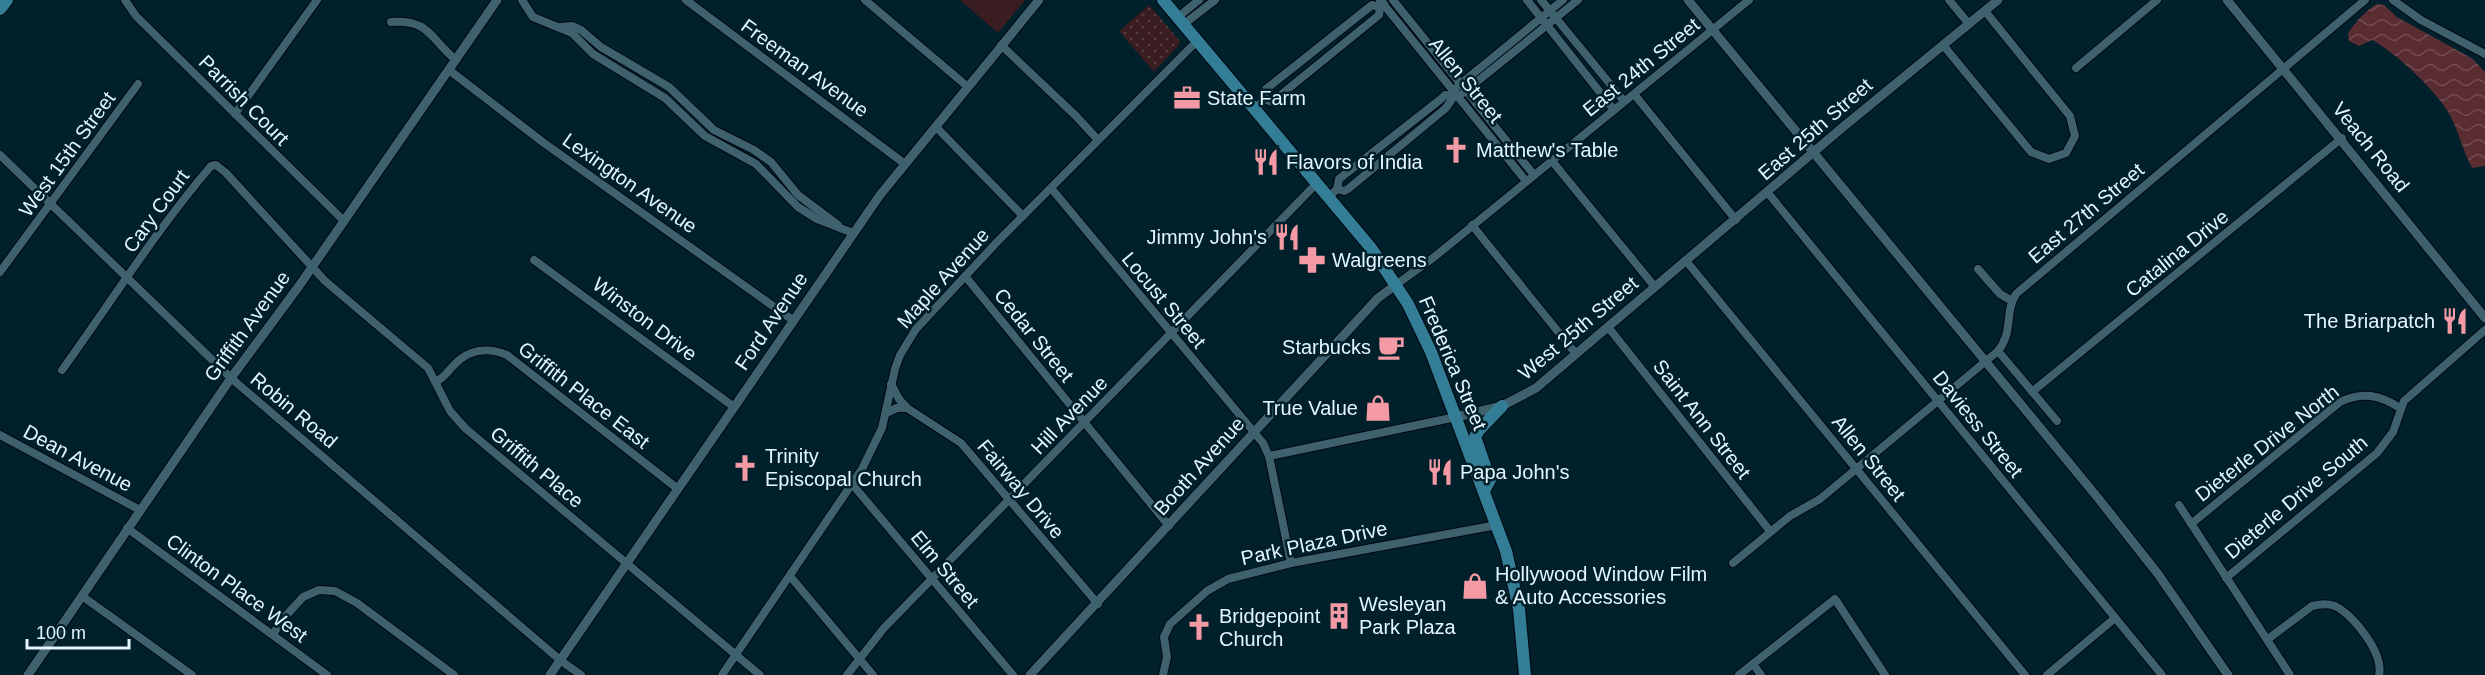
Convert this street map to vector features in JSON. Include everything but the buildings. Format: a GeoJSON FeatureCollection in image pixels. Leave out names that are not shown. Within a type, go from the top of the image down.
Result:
{"type":"FeatureCollection","features":[{"type":"Feature","properties":{"kind":"main road"},"geometry":{"type":"LineString","coordinates":[[0,9],[7,0]]}},
{"type":"Feature","properties":{"kind":"main road","name":"Frederica Street"},"geometry":{"type":"LineString","coordinates":[[1163,0],[1198,40],[1260,103],[1318,182],[1334,192],[1397,284],[1420,326],[1497,525],[1514,585],[1525,675]]}},
{"type":"Feature","properties":{"kind":"main road"},"geometry":{"type":"LineString","coordinates":[[1484,491],[1490,480],[1475,437],[1502,406]]}},
{"type":"Feature","properties":{"kind":"street","name":"Parrish Court"},"geometry":{"type":"LineString","coordinates":[[125,0],[135,16],[343,220]]}},
{"type":"Feature","properties":{"kind":"street"},"geometry":{"type":"LineString","coordinates":[[235,114],[317,0]]}},
{"type":"Feature","properties":{"kind":"street","name":"Griffith Avenue"},"geometry":{"type":"LineString","coordinates":[[28,675],[231,378],[497,0]]}},
{"type":"Feature","properties":{"kind":"street"},"geometry":{"type":"LineString","coordinates":[[522,0],[533,17],[572,33],[593,54],[665,98],[705,136],[756,164],[798,207],[817,219],[853,233]]}},
{"type":"Feature","properties":{"kind":"street","name":"Freeman Avenue"},"geometry":{"type":"LineString","coordinates":[[686,0],[905,164]]}},
{"type":"Feature","properties":{"kind":"street"},"geometry":{"type":"LineString","coordinates":[[865,0],[968,87]]}},
{"type":"Feature","properties":{"kind":"street","name":"Ford Avenue"},"geometry":{"type":"LineString","coordinates":[[550,675],[853,233],[905,164],[1039,0]]}},
{"type":"Feature","properties":{"kind":"street"},"geometry":{"type":"LineString","coordinates":[[1181,21],[1199,0]]}},
{"type":"Feature","properties":{"kind":"street"},"geometry":{"type":"LineString","coordinates":[[1181,21],[1215,0]]}},
{"type":"Feature","properties":{"kind":"street"},"geometry":{"type":"LineString","coordinates":[[1382,3],[1379,15],[1272,102],[1260,103],[1266,89],[1372,5],[1394,0]]}},
{"type":"Feature","properties":{"kind":"street","name":"Allen Street"},"geometry":{"type":"LineString","coordinates":[[1394,0],[1458,92],[1526,181]]}},
{"type":"Feature","properties":{"kind":"street"},"geometry":{"type":"LineString","coordinates":[[1527,0],[1614,110]]}},
{"type":"Feature","properties":{"kind":"street"},"geometry":{"type":"LineString","coordinates":[[1541,0],[1624,101]]}},
{"type":"Feature","properties":{"kind":"street"},"geometry":{"type":"LineString","coordinates":[[1563,0],[1458,92],[1446,108],[1348,189],[1334,192],[1339,179],[1445,95],[1458,92],[1578,0]]}},
{"type":"Feature","properties":{"kind":"street"},"geometry":{"type":"LineString","coordinates":[[1688,0],[2158,574],[2228,675]]}},
{"type":"Feature","properties":{"kind":"street","name":"East 24th Street"},"geometry":{"type":"LineString","coordinates":[[1397,284],[1749,0]]}},
{"type":"Feature","properties":{"kind":"street"},"geometry":{"type":"LineString","coordinates":[[1949,0],[1969,24]]}},
{"type":"Feature","properties":{"kind":"street","name":"East 25th Street"},"geometry":{"type":"LineString","coordinates":[[1655,287],[1688,262],[1813,153],[1998,0]]}},
{"type":"Feature","properties":{"kind":"street"},"geometry":{"type":"LineString","coordinates":[[2076,68],[2157,0]]}},
{"type":"Feature","properties":{"kind":"street","name":"Veach Road"},"geometry":{"type":"LineString","coordinates":[[2227,0],[2483,312]]}},
{"type":"Feature","properties":{"kind":"street","name":"East 27th Street"},"geometry":{"type":"LineString","coordinates":[[2012,301],[2031,280],[2285,70],[2365,0]]}},
{"type":"Feature","properties":{"kind":"street"},"geometry":{"type":"LineString","coordinates":[[2393,0],[2421,20],[2485,54]]}},
{"type":"Feature","properties":{"kind":"street","name":"Allen Street"},"geometry":{"type":"LineString","coordinates":[[1382,3],[1458,92],[1534,175]]}},
{"type":"Feature","properties":{"kind":"street"},"geometry":{"type":"LineString","coordinates":[[1943,45],[2031,152],[2049,159],[2066,153],[2075,136],[2070,116],[1985,11]]}},
{"type":"Feature","properties":{"kind":"street"},"geometry":{"type":"LineString","coordinates":[[391,22],[408,21],[420,25],[429,31],[456,60]]}},
{"type":"Feature","properties":{"kind":"street"},"geometry":{"type":"LineString","coordinates":[[561,27],[572,26],[581,30],[601,47],[669,87],[714,130],[754,150],[771,162],[798,195],[830,217],[840,227]]}},
{"type":"Feature","properties":{"kind":"street","name":"Maple Avenue"},"geometry":{"type":"LineString","coordinates":[[722,675],[852,484],[877,442],[895,369],[907,342],[965,276],[1198,40]]}},
{"type":"Feature","properties":{"kind":"street"},"geometry":{"type":"LineString","coordinates":[[1001,45],[1098,140]]}},
{"type":"Feature","properties":{"kind":"street","name":"Lexington Avenue"},"geometry":{"type":"LineString","coordinates":[[449,70],[544,143],[794,321]]}},
{"type":"Feature","properties":{"kind":"street","name":"West 15th Street"},"geometry":{"type":"LineString","coordinates":[[0,272],[138,84]]}},
{"type":"Feature","properties":{"kind":"street"},"geometry":{"type":"LineString","coordinates":[[1634,94],[1737,220]]}},
{"type":"Feature","properties":{"kind":"street"},"geometry":{"type":"LineString","coordinates":[[936,127],[1023,216]]}},
{"type":"Feature","properties":{"kind":"street","name":"Catalina Drive"},"geometry":{"type":"LineString","coordinates":[[2032,392],[2342,138]]}},
{"type":"Feature","properties":{"kind":"street","name":"Robin Road"},"geometry":{"type":"LineString","coordinates":[[0,155],[231,378],[560,660],[581,675]]}},
{"type":"Feature","properties":{"kind":"street"},"geometry":{"type":"LineString","coordinates":[[1552,160],[1655,287]]}},
{"type":"Feature","properties":{"kind":"street","name":"Cary Court"},"geometry":{"type":"LineString","coordinates":[[128,278],[195,186],[214,165],[226,173],[312,266]]}},
{"type":"Feature","properties":{"kind":"street","name":"Hill Avenue"},"geometry":{"type":"LineString","coordinates":[[848,675],[859,658],[932,579],[1318,182]]}},
{"type":"Feature","properties":{"kind":"street","name":"Locust Street"},"geometry":{"type":"LineString","coordinates":[[1051,188],[1263,443],[1269,456]]}},
{"type":"Feature","properties":{"kind":"street","name":"Daviess Street"},"geometry":{"type":"LineString","coordinates":[[1768,192],[2162,675]]}},
{"type":"Feature","properties":{"kind":"street"},"geometry":{"type":"LineString","coordinates":[[1472,225],[1576,354]]}},
{"type":"Feature","properties":{"kind":"street","name":"Winston Drive"},"geometry":{"type":"LineString","coordinates":[[534,260],[734,406]]}},
{"type":"Feature","properties":{"kind":"street","name":"Allen Street"},"geometry":{"type":"LineString","coordinates":[[1688,262],[2025,675]]}},
{"type":"Feature","properties":{"kind":"street","name":"Griffith Place"},"geometry":{"type":"LineString","coordinates":[[312,266],[325,281],[428,368],[450,411],[465,428],[760,675]]}},
{"type":"Feature","properties":{"kind":"street"},"geometry":{"type":"LineString","coordinates":[[1733,563],[1790,516],[1820,499],[1998,351],[2008,335],[2012,301],[2000,294],[1978,269]]}},
{"type":"Feature","properties":{"kind":"street","name":"Cedar Street"},"geometry":{"type":"LineString","coordinates":[[965,276],[1168,526]]}},
{"type":"Feature","properties":{"kind":"street"},"geometry":{"type":"LineString","coordinates":[[62,370],[128,278]]}},
{"type":"Feature","properties":{"kind":"street","name":"Booth Avenue"},"geometry":{"type":"LineString","coordinates":[[1030,675],[1098,604],[1378,298],[1397,284]]}},
{"type":"Feature","properties":{"kind":"street","name":"West 25th Street"},"geometry":{"type":"LineString","coordinates":[[1456,417],[1502,406],[1536,388],[1655,287]]}},
{"type":"Feature","properties":{"kind":"street","name":"Saint Ann Street"},"geometry":{"type":"LineString","coordinates":[[1608,327],[1770,531]]}},
{"type":"Feature","properties":{"kind":"street"},"geometry":{"type":"LineString","coordinates":[[2400,408],[2413,392],[2485,330]]}},
{"type":"Feature","properties":{"kind":"street","name":"Griffith Place East"},"geometry":{"type":"LineString","coordinates":[[436,381],[443,378],[460,359],[473,352],[489,350],[507,356],[678,489]]}},
{"type":"Feature","properties":{"kind":"street"},"geometry":{"type":"LineString","coordinates":[[1998,351],[2057,421]]}},
{"type":"Feature","properties":{"kind":"street","name":"Fairway Drive"},"geometry":{"type":"LineString","coordinates":[[891,384],[907,408],[961,443],[1098,604]]}},
{"type":"Feature","properties":{"kind":"street","name":"Dieterle Drive North"},"geometry":{"type":"LineString","coordinates":[[2191,524],[2340,402],[2356,396],[2372,396],[2386,399],[2400,408]]}},
{"type":"Feature","properties":{"kind":"street"},"geometry":{"type":"LineString","coordinates":[[886,413],[897,408],[907,408]]}},
{"type":"Feature","properties":{"kind":"street","name":"Dieterle Drive South"},"geometry":{"type":"LineString","coordinates":[[2226,578],[2377,453],[2393,432],[2400,408]]}},
{"type":"Feature","properties":{"kind":"street"},"geometry":{"type":"LineString","coordinates":[[1291,563],[1269,456],[1456,417]]}},
{"type":"Feature","properties":{"kind":"street","name":"Dean Avenue"},"geometry":{"type":"LineString","coordinates":[[0,435],[140,510]]}},
{"type":"Feature","properties":{"kind":"street","name":"Elm Street"},"geometry":{"type":"LineString","coordinates":[[852,484],[1013,675]]}},
{"type":"Feature","properties":{"kind":"street"},"geometry":{"type":"LineString","coordinates":[[2179,505],[2290,675]]}},
{"type":"Feature","properties":{"kind":"street","name":"Park Plaza Drive"},"geometry":{"type":"LineString","coordinates":[[1163,675],[1166,663],[1165,630],[1207,591],[1228,579],[1291,563],[1497,525]]}},
{"type":"Feature","properties":{"kind":"street","name":"Clinton Place West"},"geometry":{"type":"LineString","coordinates":[[127,528],[327,675]]}},
{"type":"Feature","properties":{"kind":"street"},"geometry":{"type":"LineString","coordinates":[[790,576],[873,675]]}},
{"type":"Feature","properties":{"kind":"street"},"geometry":{"type":"LineString","coordinates":[[273,634],[303,597],[319,590],[335,591],[357,603],[454,675]]}},
{"type":"Feature","properties":{"kind":"street"},"geometry":{"type":"LineString","coordinates":[[82,596],[192,675]]}},
{"type":"Feature","properties":{"kind":"street"},"geometry":{"type":"LineString","coordinates":[[1739,675],[1835,599],[1885,675]]}},
{"type":"Feature","properties":{"kind":"street"},"geometry":{"type":"LineString","coordinates":[[2268,639],[2312,606],[2320,604],[2334,606],[2349,616],[2373,646],[2380,662],[2379,675]]}},
{"type":"Feature","properties":{"kind":"street"},"geometry":{"type":"LineString","coordinates":[[2047,675],[2115,618]]}},
{"type":"Feature","properties":{"kind":"street"},"geometry":{"type":"LineString","coordinates":[[1753,664],[1761,675]]}},
{"type":"Feature","properties":{"kind":"shaded area"},"geometry":{"type":"Polygon","coordinates":[[[960,0],[1025,0],[998,33],[960,0]]]}},
{"type":"Feature","properties":{"kind":"shaded area"},"geometry":{"type":"Polygon","coordinates":[[[1149,5],[1180,41],[1179,45],[1154,72],[1119,31],[1149,5]]]}},
{"type":"Feature","properties":{"kind":"water"},"geometry":{"type":"Polygon","coordinates":[[[2377,4],[2384,5],[2397,17],[2473,59],[2485,72],[2485,166],[2472,168],[2451,117],[2416,74],[2372,40],[2359,46],[2349,41],[2348,34],[2354,25],[2364,13],[2377,4]]]}},
{"type":"Feature","properties":{"kind":"place","name":"State Farm"},"geometry":{"type":"Point","coordinates":[1187,98]}},
{"type":"Feature","properties":{"kind":"place","name":"Matthew's Table"},"geometry":{"type":"Point","coordinates":[1456,150]}},
{"type":"Feature","properties":{"kind":"place","name":"Flavors of India"},"geometry":{"type":"Point","coordinates":[1266,162]}},
{"type":"Feature","properties":{"kind":"place","name":"Jimmy John's"},"geometry":{"type":"Point","coordinates":[1287,237]}},
{"type":"Feature","properties":{"kind":"place","name":"Walgreens"},"geometry":{"type":"Point","coordinates":[1312,260]}},
{"type":"Feature","properties":{"kind":"place","name":"The Briarpatch"},"geometry":{"type":"Point","coordinates":[2455,321]}},
{"type":"Feature","properties":{"kind":"place","name":"Starbucks"},"geometry":{"type":"Point","coordinates":[1391,347]}},
{"type":"Feature","properties":{"kind":"place","name":"True Value"},"geometry":{"type":"Point","coordinates":[1378,408]}},
{"type":"Feature","properties":{"kind":"place","name":"Trinity Episcopal Church"},"geometry":{"type":"Point","coordinates":[745,468]}},
{"type":"Feature","properties":{"kind":"place","name":"Papa John's"},"geometry":{"type":"Point","coordinates":[1440,472]}},
{"type":"Feature","properties":{"kind":"place","name":"Hollywood Window Film & Auto Accessories"},"geometry":{"type":"Point","coordinates":[1475,586]}},
{"type":"Feature","properties":{"kind":"place","name":"Wesleyan Park Plaza"},"geometry":{"type":"Point","coordinates":[1339,616]}},
{"type":"Feature","properties":{"kind":"place","name":"Bridgepoint Church"},"geometry":{"type":"Point","coordinates":[1199,627]}}]}
